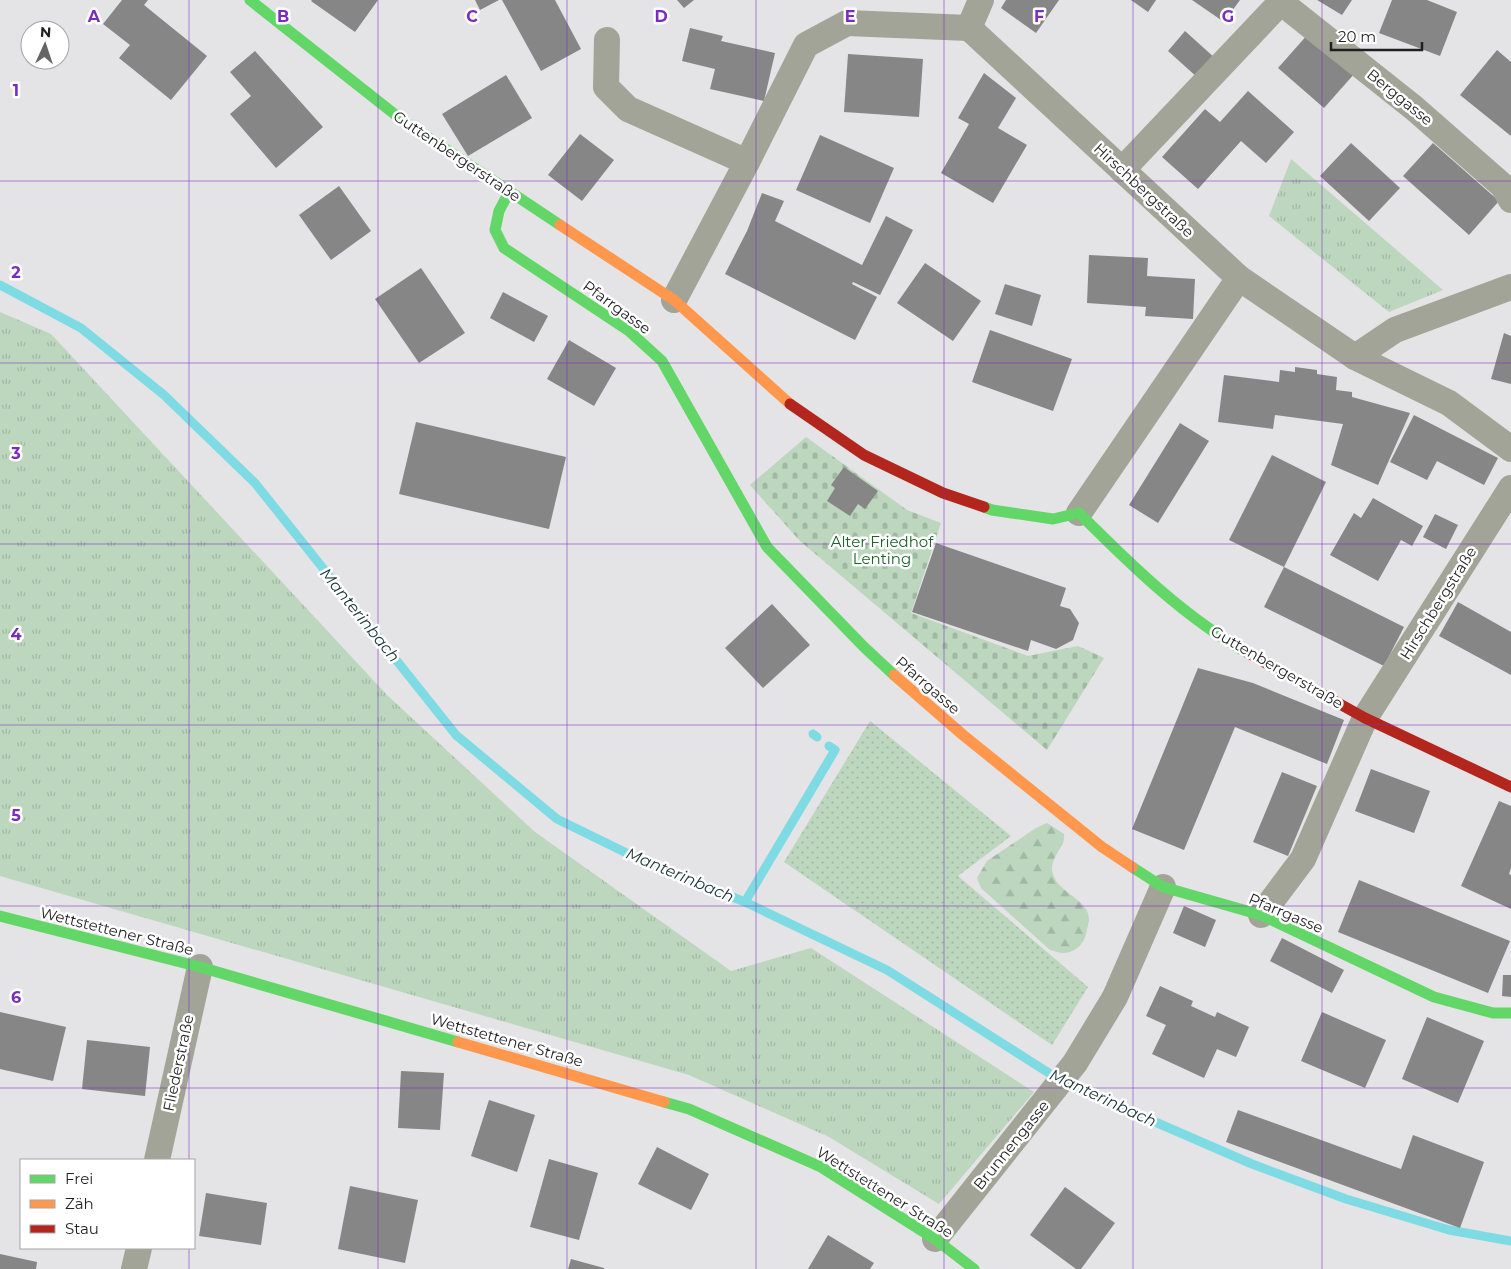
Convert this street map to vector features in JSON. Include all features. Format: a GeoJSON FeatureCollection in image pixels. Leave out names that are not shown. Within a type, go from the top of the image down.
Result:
{"type":"FeatureCollection","features":[{"type":"Feature","properties":{"kind":"street","name":"Guttenbergerstraße"},"geometry":{"type":"LineString","coordinates":[[250,0],[402,120],[674,300],[790,404],[864,455],[943,493],[992,510],[1053,519],[1079,513],[1131,565],[1219,638],[1365,718],[1511,787]]}},
{"type":"Feature","properties":{"kind":"street"},"geometry":{"type":"LineString","coordinates":[[674,300],[806,45],[847,23],[969,28],[981,0]]}},
{"type":"Feature","properties":{"kind":"street","name":"Berggasse"},"geometry":{"type":"LineString","coordinates":[[1122,170],[1280,1],[1414,108],[1503,186],[1511,200]]}},
{"type":"Feature","properties":{"kind":"street","name":"Hirschbergstraße"},"geometry":{"type":"LineString","coordinates":[[969,28],[1239,278],[1355,357],[1449,403],[1511,449]]}},
{"type":"Feature","properties":{"kind":"street"},"geometry":{"type":"LineString","coordinates":[[607,40],[606,87],[628,108],[747,162]]}},
{"type":"Feature","properties":{"kind":"street","name":"Pfarrgasse"},"geometry":{"type":"LineString","coordinates":[[509,192],[499,211],[495,230],[504,248],[629,330],[662,361],[686,400],[767,547],[864,647],[912,691],[1102,847],[1163,887],[1261,915],[1434,997],[1493,1012],[1511,1014]]}},
{"type":"Feature","properties":{"kind":"street"},"geometry":{"type":"LineString","coordinates":[[1079,513],[1239,278]]}},
{"type":"Feature","properties":{"kind":"street"},"geometry":{"type":"LineString","coordinates":[[1355,357],[1395,330],[1511,287]]}},
{"type":"Feature","properties":{"kind":"street","name":"Hirschbergstraße"},"geometry":{"type":"LineString","coordinates":[[1365,718],[1511,488]]}},
{"type":"Feature","properties":{"kind":"street"},"geometry":{"type":"LineString","coordinates":[[1261,915],[1303,859],[1365,718]]}},
{"type":"Feature","properties":{"kind":"street","name":"Brunnengasse"},"geometry":{"type":"LineString","coordinates":[[935,1239],[1072,1068],[1115,997],[1163,887]]}},
{"type":"Feature","properties":{"kind":"street","name":"Wettstettener Straße"},"geometry":{"type":"LineString","coordinates":[[0,916],[200,967],[689,1109],[821,1167],[935,1239],[974,1269]]}},
{"type":"Feature","properties":{"kind":"street","name":"Fliederstraße"},"geometry":{"type":"LineString","coordinates":[[157,1159],[200,967]]}},
{"type":"Feature","properties":{"kind":"street"},"geometry":{"type":"LineString","coordinates":[[134,1269],[138,1249]]}},
{"type":"Feature","properties":{"kind":"green space"},"geometry":{"type":"Polygon","coordinates":[[[1291,159],[1443,290],[1389,312],[1269,216],[1291,159]]]}},
{"type":"Feature","properties":{"kind":"green space"},"geometry":{"type":"Polygon","coordinates":[[[0,312],[51,334],[387,695],[535,832],[731,971],[811,948],[1034,1092],[939,1204],[829,1137],[689,1075],[0,876],[0,312]]]}},
{"type":"Feature","properties":{"kind":"green space","name":"Alter Friedhof Lenting"},"geometry":{"type":"Polygon","coordinates":[[[806,437],[907,510],[941,523],[911,613],[1028,656],[1078,646],[1104,658],[1047,750],[800,541],[750,485],[806,437]]]}},
{"type":"Feature","properties":{"kind":"green space"},"geometry":{"type":"Polygon","coordinates":[[[870,721],[1011,836],[958,876],[1088,987],[1052,1045],[784,862],[870,721]]]}},
{"type":"Feature","properties":{"kind":"green space"},"geometry":{"type":"Polygon","coordinates":[[[1047,823],[1064,834],[1063,843],[1052,865],[1054,878],[1064,890],[1083,905],[1089,918],[1086,935],[1082,943],[1073,951],[1066,953],[1050,950],[981,888],[977,878],[987,861],[1036,828],[1047,823]]]}},
{"type":"Feature","properties":{"kind":"building"},"geometry":{"type":"Polygon","coordinates":[[[122,0],[148,0],[144,5],[207,56],[171,100],[119,58],[130,45],[103,24],[122,0]]]}},
{"type":"Feature","properties":{"kind":"building"},"geometry":{"type":"Polygon","coordinates":[[[312,0],[378,0],[355,32],[312,0]]]}},
{"type":"Feature","properties":{"kind":"building"},"geometry":{"type":"Polygon","coordinates":[[[475,0],[499,0],[480,10],[475,0]]]}},
{"type":"Feature","properties":{"kind":"building"},"geometry":{"type":"Polygon","coordinates":[[[502,0],[555,0],[581,49],[541,71],[502,0]]]}},
{"type":"Feature","properties":{"kind":"building"},"geometry":{"type":"Polygon","coordinates":[[[677,0],[694,0],[684,8],[677,0]]]}},
{"type":"Feature","properties":{"kind":"building"},"geometry":{"type":"Polygon","coordinates":[[[1006,0],[1059,0],[1036,33],[1001,8],[1006,0]]]}},
{"type":"Feature","properties":{"kind":"building"},"geometry":{"type":"Polygon","coordinates":[[[1131,0],[1156,0],[1148,12],[1131,0]]]}},
{"type":"Feature","properties":{"kind":"building"},"geometry":{"type":"Polygon","coordinates":[[[1192,0],[1240,0],[1224,22],[1192,0]]]}},
{"type":"Feature","properties":{"kind":"building"},"geometry":{"type":"Polygon","coordinates":[[[1317,0],[1352,0],[1342,15],[1317,0]]]}},
{"type":"Feature","properties":{"kind":"building"},"geometry":{"type":"Polygon","coordinates":[[[1392,0],[1427,0],[1457,12],[1440,56],[1379,33],[1392,0]]]}},
{"type":"Feature","properties":{"kind":"building"},"geometry":{"type":"Polygon","coordinates":[[[690,28],[723,36],[721,41],[775,53],[764,101],[710,89],[715,69],[682,61],[690,28]]]}},
{"type":"Feature","properties":{"kind":"building"},"geometry":{"type":"Polygon","coordinates":[[[1185,31],[1216,59],[1198,78],[1168,51],[1185,31]]]}},
{"type":"Feature","properties":{"kind":"building"},"geometry":{"type":"Polygon","coordinates":[[[1309,33],[1355,73],[1324,108],[1278,68],[1309,33]]]}},
{"type":"Feature","properties":{"kind":"building"},"geometry":{"type":"Polygon","coordinates":[[[1497,50],[1511,62],[1511,136],[1460,95],[1497,50]]]}},
{"type":"Feature","properties":{"kind":"building"},"geometry":{"type":"Polygon","coordinates":[[[255,51],[323,127],[276,168],[230,114],[251,96],[230,72],[255,51]]]}},
{"type":"Feature","properties":{"kind":"building"},"geometry":{"type":"Polygon","coordinates":[[[848,54],[923,59],[919,117],[844,112],[848,54]]]}},
{"type":"Feature","properties":{"kind":"building"},"geometry":{"type":"Polygon","coordinates":[[[984,73],[1016,98],[998,128],[1027,145],[993,203],[941,173],[969,124],[958,118],[984,73]]]}},
{"type":"Feature","properties":{"kind":"building"},"geometry":{"type":"Polygon","coordinates":[[[506,75],[532,118],[468,156],[442,114],[506,75]]]}},
{"type":"Feature","properties":{"kind":"building"},"geometry":{"type":"Polygon","coordinates":[[[1248,91],[1294,132],[1266,163],[1241,141],[1198,189],[1162,157],[1205,109],[1220,122],[1248,91]]]}},
{"type":"Feature","properties":{"kind":"building"},"geometry":{"type":"Polygon","coordinates":[[[580,134],[614,160],[582,201],[548,175],[580,134]]]}},
{"type":"Feature","properties":{"kind":"building"},"geometry":{"type":"Polygon","coordinates":[[[820,135],[894,168],[870,223],[796,190],[820,135]]]}},
{"type":"Feature","properties":{"kind":"building"},"geometry":{"type":"Polygon","coordinates":[[[1351,143],[1400,188],[1369,221],[1320,176],[1351,143]]]}},
{"type":"Feature","properties":{"kind":"building"},"geometry":{"type":"Polygon","coordinates":[[[1433,143],[1499,201],[1469,235],[1403,176],[1433,143]]]}},
{"type":"Feature","properties":{"kind":"building"},"geometry":{"type":"Polygon","coordinates":[[[339,186],[371,231],[331,260],[299,215],[339,186]]]}},
{"type":"Feature","properties":{"kind":"building"},"geometry":{"type":"Polygon","coordinates":[[[762,193],[784,201],[775,221],[862,265],[886,216],[913,230],[880,295],[853,282],[852,284],[877,297],[855,340],[725,274],[747,231],[762,193]]]}},
{"type":"Feature","properties":{"kind":"building"},"geometry":{"type":"Polygon","coordinates":[[[1089,255],[1148,258],[1147,276],[1195,279],[1193,319],[1145,316],[1146,307],[1087,303],[1089,255]]]}},
{"type":"Feature","properties":{"kind":"building"},"geometry":{"type":"Polygon","coordinates":[[[925,263],[981,301],[953,341],[897,303],[925,263]]]}},
{"type":"Feature","properties":{"kind":"building"},"geometry":{"type":"Polygon","coordinates":[[[421,268],[465,333],[419,363],[375,299],[421,268]]]}},
{"type":"Feature","properties":{"kind":"building"},"geometry":{"type":"Polygon","coordinates":[[[1005,284],[1041,295],[1032,326],[995,314],[1005,284]]]}},
{"type":"Feature","properties":{"kind":"building"},"geometry":{"type":"Polygon","coordinates":[[[503,292],[548,316],[534,342],[490,318],[503,292]]]}},
{"type":"Feature","properties":{"kind":"building"},"geometry":{"type":"Polygon","coordinates":[[[990,330],[1072,359],[1053,411],[972,382],[990,330]]]}},
{"type":"Feature","properties":{"kind":"building"},"geometry":{"type":"Polygon","coordinates":[[[1504,333],[1511,336],[1511,384],[1491,379],[1504,333]]]}},
{"type":"Feature","properties":{"kind":"building"},"geometry":{"type":"Polygon","coordinates":[[[569,340],[616,368],[594,406],[547,379],[569,340]]]}},
{"type":"Feature","properties":{"kind":"building"},"geometry":{"type":"Polygon","coordinates":[[[1295,367],[1317,370],[1317,374],[1337,377],[1336,390],[1352,392],[1352,397],[1410,413],[1378,485],[1331,465],[1343,424],[1275,415],[1273,429],[1218,422],[1224,375],[1279,382],[1280,370],[1295,372],[1295,367]]]}},
{"type":"Feature","properties":{"kind":"building"},"geometry":{"type":"Polygon","coordinates":[[[1414,415],[1498,458],[1484,485],[1437,461],[1427,480],[1390,462],[1414,415]]]}},
{"type":"Feature","properties":{"kind":"building"},"geometry":{"type":"Polygon","coordinates":[[[416,422],[566,457],[549,529],[399,494],[416,422]]]}},
{"type":"Feature","properties":{"kind":"building"},"geometry":{"type":"Polygon","coordinates":[[[1180,423],[1209,441],[1158,523],[1129,505],[1180,423]]]}},
{"type":"Feature","properties":{"kind":"building"},"geometry":{"type":"Polygon","coordinates":[[[1272,455],[1326,482],[1284,567],[1229,540],[1272,455]]]}},
{"type":"Feature","properties":{"kind":"building"},"geometry":{"type":"Polygon","coordinates":[[[844,467],[878,491],[865,509],[858,504],[850,516],[827,501],[835,488],[831,485],[844,467]]]}},
{"type":"Feature","properties":{"kind":"building"},"geometry":{"type":"Polygon","coordinates":[[[1373,498],[1423,526],[1412,546],[1401,540],[1378,581],[1330,555],[1354,513],[1361,518],[1373,498]]]}},
{"type":"Feature","properties":{"kind":"building"},"geometry":{"type":"Polygon","coordinates":[[[1435,514],[1458,525],[1446,549],[1423,537],[1435,514]]]}},
{"type":"Feature","properties":{"kind":"building"},"geometry":{"type":"Polygon","coordinates":[[[936,543],[1066,588],[1060,606],[1070,609],[1079,623],[1073,640],[1056,649],[1031,640],[1028,651],[912,612],[936,543]]]}},
{"type":"Feature","properties":{"kind":"building"},"geometry":{"type":"Polygon","coordinates":[[[1284,567],[1404,627],[1384,666],[1264,607],[1284,567]]]}},
{"type":"Feature","properties":{"kind":"building"},"geometry":{"type":"Polygon","coordinates":[[[1458,602],[1511,632],[1511,675],[1439,636],[1458,602]]]}},
{"type":"Feature","properties":{"kind":"building"},"geometry":{"type":"Polygon","coordinates":[[[772,604],[810,645],[763,688],[725,648],[772,604]]]}},
{"type":"Feature","properties":{"kind":"building"},"geometry":{"type":"Polygon","coordinates":[[[1198,668],[1253,683],[1344,720],[1327,764],[1235,727],[1184,850],[1132,829],[1198,668]]]}},
{"type":"Feature","properties":{"kind":"building"},"geometry":{"type":"Polygon","coordinates":[[[1371,769],[1430,791],[1414,833],[1355,811],[1371,769]]]}},
{"type":"Feature","properties":{"kind":"building"},"geometry":{"type":"Polygon","coordinates":[[[1282,772],[1317,786],[1288,856],[1253,842],[1282,772]]]}},
{"type":"Feature","properties":{"kind":"building"},"geometry":{"type":"Polygon","coordinates":[[[1499,801],[1511,806],[1511,868],[1509,874],[1511,875],[1511,909],[1461,886],[1499,801]]]}},
{"type":"Feature","properties":{"kind":"building"},"geometry":{"type":"Polygon","coordinates":[[[1359,880],[1510,941],[1488,993],[1338,932],[1359,880]]]}},
{"type":"Feature","properties":{"kind":"building"},"geometry":{"type":"Polygon","coordinates":[[[1184,906],[1216,920],[1205,947],[1173,933],[1184,906]]]}},
{"type":"Feature","properties":{"kind":"building"},"geometry":{"type":"Polygon","coordinates":[[[1282,938],[1344,970],[1332,993],[1270,961],[1282,938]]]}},
{"type":"Feature","properties":{"kind":"building"},"geometry":{"type":"Polygon","coordinates":[[[1503,975],[1511,975],[1511,997],[1502,996],[1503,975]]]}},
{"type":"Feature","properties":{"kind":"building"},"geometry":{"type":"Polygon","coordinates":[[[1160,986],[1193,1001],[1191,1006],[1215,1017],[1217,1012],[1249,1027],[1236,1057],[1217,1049],[1204,1078],[1152,1054],[1166,1025],[1146,1016],[1160,986]]]}},
{"type":"Feature","properties":{"kind":"building"},"geometry":{"type":"Polygon","coordinates":[[[0,1012],[66,1027],[53,1081],[0,1069],[0,1012]]]}},
{"type":"Feature","properties":{"kind":"building"},"geometry":{"type":"Polygon","coordinates":[[[1322,1012],[1386,1040],[1365,1088],[1301,1061],[1322,1012]]]}},
{"type":"Feature","properties":{"kind":"building"},"geometry":{"type":"Polygon","coordinates":[[[1427,1017],[1484,1041],[1458,1103],[1402,1079],[1427,1017]]]}},
{"type":"Feature","properties":{"kind":"building"},"geometry":{"type":"Polygon","coordinates":[[[87,1040],[150,1047],[145,1096],[82,1089],[87,1040]]]}},
{"type":"Feature","properties":{"kind":"building"},"geometry":{"type":"Polygon","coordinates":[[[401,1071],[444,1073],[440,1130],[398,1128],[401,1071]]]}},
{"type":"Feature","properties":{"kind":"building"},"geometry":{"type":"Polygon","coordinates":[[[489,1100],[535,1115],[517,1172],[471,1156],[489,1100]]]}},
{"type":"Feature","properties":{"kind":"building"},"geometry":{"type":"Polygon","coordinates":[[[1238,1110],[1401,1169],[1413,1135],[1484,1162],[1460,1228],[1226,1142],[1238,1110]]]}},
{"type":"Feature","properties":{"kind":"building"},"geometry":{"type":"Polygon","coordinates":[[[657,1147],[709,1174],[691,1210],[638,1184],[657,1147]]]}},
{"type":"Feature","properties":{"kind":"building"},"geometry":{"type":"Polygon","coordinates":[[[549,1159],[598,1173],[579,1240],[530,1227],[549,1159]]]}},
{"type":"Feature","properties":{"kind":"building"},"geometry":{"type":"Polygon","coordinates":[[[350,1186],[418,1200],[405,1263],[338,1249],[350,1186]]]}},
{"type":"Feature","properties":{"kind":"building"},"geometry":{"type":"Polygon","coordinates":[[[1065,1187],[1115,1223],[1081,1269],[1076,1269],[1030,1235],[1065,1187]]]}},
{"type":"Feature","properties":{"kind":"building"},"geometry":{"type":"Polygon","coordinates":[[[206,1193],[267,1203],[261,1245],[199,1236],[206,1193]]]}},
{"type":"Feature","properties":{"kind":"building"},"geometry":{"type":"Polygon","coordinates":[[[828,1235],[874,1263],[870,1269],[808,1269],[828,1235]]]}},
{"type":"Feature","properties":{"kind":"building"},"geometry":{"type":"Polygon","coordinates":[[[0,1254],[37,1262],[36,1269],[0,1269],[0,1254]]]}},
{"type":"Feature","properties":{"kind":"building"},"geometry":{"type":"Polygon","coordinates":[[[571,1259],[604,1268],[604,1269],[568,1269],[571,1259]]]}},
{"type":"Feature","properties":{"kind":"waterway","name":"Manterinbach"},"geometry":{"type":"LineString","coordinates":[[0,285],[81,328],[164,395],[255,483],[456,735],[557,819],[645,862],[745,902],[887,970],[1063,1082],[1252,1164],[1346,1199],[1449,1230],[1511,1241]]}},
{"type":"Feature","properties":{"kind":"waterway"},"geometry":{"type":"LineString","coordinates":[[813,734],[817,737]]}},
{"type":"Feature","properties":{"kind":"waterway"},"geometry":{"type":"LineString","coordinates":[[745,902],[835,750],[829,746]]}},
{"type":"Feature","properties":{"kind":"traffic: fast"},"geometry":{"type":"LineString","coordinates":[[250,0],[402,120],[560,225]]}},
{"type":"Feature","properties":{"kind":"traffic: fast"},"geometry":{"type":"LineString","coordinates":[[509,192],[499,211],[495,230],[504,248],[629,331],[662,361],[767,547],[864,647],[894,675]]}},
{"type":"Feature","properties":{"kind":"traffic: fast"},"geometry":{"type":"LineString","coordinates":[[984,507],[992,510],[1053,519],[1079,513],[1138,570],[1180,607],[1202,624],[1248,653]]}},
{"type":"Feature","properties":{"kind":"traffic: fast"},"geometry":{"type":"LineString","coordinates":[[1132,867],[1163,887],[1261,915],[1434,997],[1493,1013],[1511,1013]]}},
{"type":"Feature","properties":{"kind":"traffic: fast"},"geometry":{"type":"LineString","coordinates":[[0,916],[200,967],[458,1042]]}},
{"type":"Feature","properties":{"kind":"traffic: fast"},"geometry":{"type":"LineString","coordinates":[[664,1102],[689,1109],[821,1167],[935,1239],[974,1269]]}},
{"type":"Feature","properties":{"kind":"traffic: slow"},"geometry":{"type":"LineString","coordinates":[[560,225],[674,300],[790,404]]}},
{"type":"Feature","properties":{"kind":"traffic: slow"},"geometry":{"type":"LineString","coordinates":[[894,675],[963,735],[1102,847],[1132,867]]}},
{"type":"Feature","properties":{"kind":"traffic: slow"},"geometry":{"type":"LineString","coordinates":[[458,1042],[664,1102]]}},
{"type":"Feature","properties":{"kind":"traffic: jam"},"geometry":{"type":"LineString","coordinates":[[790,404],[864,455],[943,493],[984,507]]}},
{"type":"Feature","properties":{"kind":"traffic: jam"},"geometry":{"type":"LineString","coordinates":[[1248,653],[1365,718],[1511,787]]}}]}
